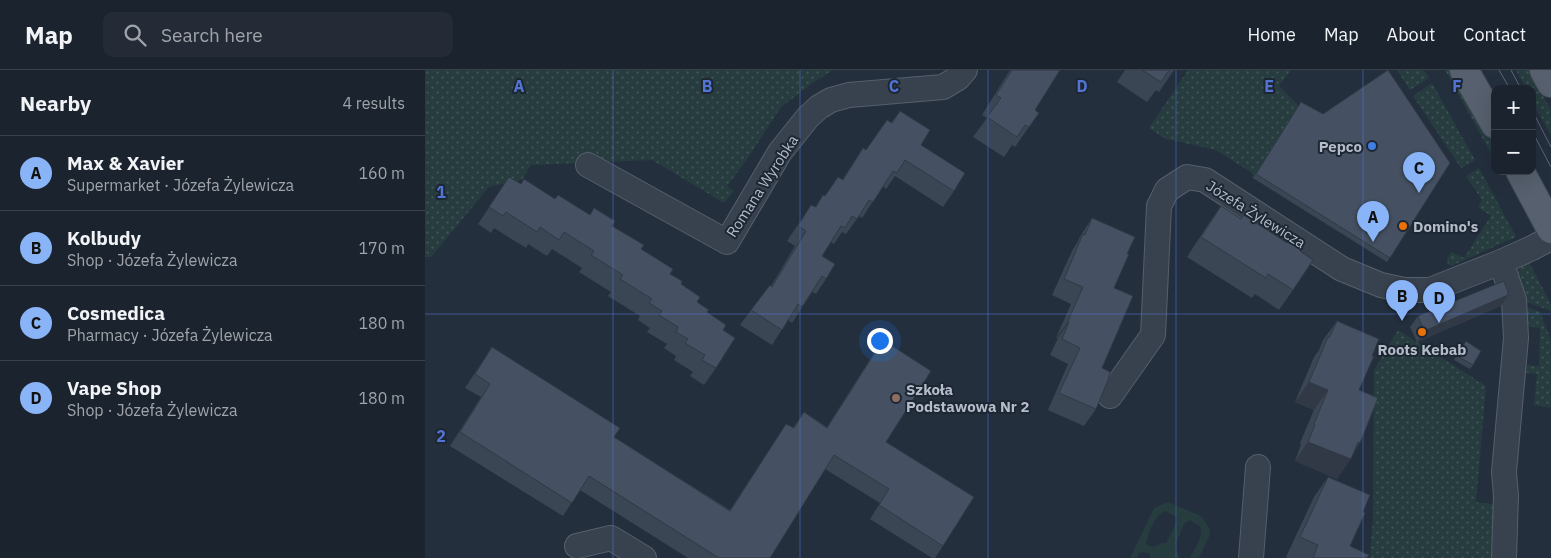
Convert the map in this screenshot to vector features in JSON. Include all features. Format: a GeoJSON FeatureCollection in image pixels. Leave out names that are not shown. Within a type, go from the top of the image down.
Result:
{"type":"FeatureCollection","features":[{"type":"Feature","properties":{"kind":"main road"},"geometry":{"type":"LineString","coordinates":[[1464,70],[1491,117]]}},
{"type":"Feature","properties":{"kind":"main road"},"geometry":{"type":"LineString","coordinates":[[1544,70],[1551,83]]}},
{"type":"Feature","properties":{"kind":"main road"},"geometry":{"type":"LineString","coordinates":[[1522,175],[1551,229]]}},
{"type":"Feature","properties":{"kind":"street","name":"Romana Wyrobka"},"geometry":{"type":"LineString","coordinates":[[588,165],[727,242],[780,152],[808,117],[819,107],[831,100],[849,94],[943,87],[958,78],[965,70]]}},
{"type":"Feature","properties":{"kind":"street","name":"Józefa Żylewicza"},"geometry":{"type":"LineString","coordinates":[[1110,396],[1153,334],[1159,206],[1167,190],[1187,177],[1205,180],[1343,269],[1381,285],[1404,290],[1430,290],[1501,262],[1551,238]]}},
{"type":"Feature","properties":{"kind":"street"},"geometry":{"type":"LineString","coordinates":[[1501,262],[1514,300],[1516,338],[1504,472],[1506,496],[1504,558]]}},
{"type":"Feature","properties":{"kind":"street"},"geometry":{"type":"LineString","coordinates":[[1251,558],[1258,467]]}},
{"type":"Feature","properties":{"kind":"street"},"geometry":{"type":"LineString","coordinates":[[577,546],[611,538],[644,558]]}},
{"type":"Feature","properties":{"kind":"green space"},"geometry":{"type":"Polygon","coordinates":[[[425,70],[833,70],[781,107],[748,158],[727,186],[734,191],[724,203],[652,160],[531,165],[522,180],[489,187],[431,257],[425,257],[425,70]]]}},
{"type":"Feature","properties":{"kind":"green space"},"geometry":{"type":"Polygon","coordinates":[[[1188,70],[1291,70],[1279,86],[1299,106],[1253,178],[1252,173],[1216,150],[1166,139],[1149,128],[1188,70]]]}},
{"type":"Feature","properties":{"kind":"green space"},"geometry":{"type":"Polygon","coordinates":[[[1397,70],[1424,70],[1429,78],[1410,90],[1397,70]]]}},
{"type":"Feature","properties":{"kind":"green space"},"geometry":{"type":"Polygon","coordinates":[[[1445,70],[1453,70],[1491,140],[1491,154],[1445,70]]]}},
{"type":"Feature","properties":{"kind":"green space"},"geometry":{"type":"Polygon","coordinates":[[[1516,70],[1529,70],[1551,110],[1551,136],[1536,108],[1536,85],[1524,85],[1516,70]]]}},
{"type":"Feature","properties":{"kind":"green space"},"geometry":{"type":"Polygon","coordinates":[[[1432,83],[1475,160],[1461,168],[1413,96],[1432,83]]]}},
{"type":"Feature","properties":{"kind":"green space"},"geometry":{"type":"Polygon","coordinates":[[[1479,168],[1516,237],[1451,266],[1448,264],[1447,259],[1451,252],[1464,258],[1491,216],[1478,207],[1482,200],[1466,176],[1479,168]]]}},
{"type":"Feature","properties":{"kind":"green space"},"geometry":{"type":"Polygon","coordinates":[[[1529,262],[1551,304],[1551,311],[1521,300],[1518,272],[1521,265],[1529,262]]]}},
{"type":"Feature","properties":{"kind":"green space"},"geometry":{"type":"Polygon","coordinates":[[[1522,305],[1540,312],[1551,340],[1551,408],[1534,405],[1537,374],[1523,372],[1523,365],[1539,366],[1540,328],[1523,326],[1522,305]]]}},
{"type":"Feature","properties":{"kind":"green space"},"geometry":{"type":"Polygon","coordinates":[[[1398,330],[1486,386],[1476,502],[1499,505],[1498,558],[1370,558],[1373,519],[1374,370],[1398,330]]]}},
{"type":"Feature","properties":{"kind":"green space"},"geometry":{"type":"Polygon","coordinates":[[[1168,502],[1201,516],[1210,529],[1209,537],[1199,558],[1190,558],[1198,542],[1201,530],[1200,526],[1190,520],[1184,524],[1175,546],[1179,558],[1150,558],[1150,554],[1144,552],[1139,553],[1137,558],[1130,558],[1154,508],[1168,502]],[[1165,511],[1161,513],[1153,524],[1146,542],[1147,545],[1153,547],[1166,543],[1177,521],[1177,517],[1165,511]]]}},
{"type":"Feature","properties":{"kind":"building"},"geometry":{"type":"Polygon","coordinates":[[[1012,70],[1060,70],[1035,110],[1039,113],[1029,127],[1025,125],[1017,137],[987,117],[1001,98],[996,95],[1012,70]]]}},
{"type":"Feature","properties":{"kind":"building"},"geometry":{"type":"Polygon","coordinates":[[[1142,70],[1169,70],[1161,82],[1142,70]]]}},
{"type":"Feature","properties":{"kind":"building"},"geometry":{"type":"Polygon","coordinates":[[[1388,70],[1450,163],[1390,258],[1256,174],[1301,102],[1323,114],[1388,70]]]}},
{"type":"Feature","properties":{"kind":"building"},"geometry":{"type":"Polygon","coordinates":[[[900,111],[930,130],[921,145],[965,173],[954,191],[905,160],[897,173],[893,171],[873,202],[869,200],[857,219],[852,216],[845,228],[841,226],[822,256],[835,264],[826,279],[822,276],[802,307],[798,304],[782,330],[751,310],[770,285],[772,287],[806,231],[798,226],[811,205],[816,207],[838,177],[843,180],[863,148],[866,150],[887,120],[892,123],[900,111]]]}},
{"type":"Feature","properties":{"kind":"building"},"geometry":{"type":"Polygon","coordinates":[[[509,177],[521,184],[524,179],[555,199],[558,195],[590,215],[594,208],[615,221],[612,226],[644,245],[641,249],[673,269],[670,274],[682,281],[681,284],[700,297],[697,302],[709,310],[707,312],[726,325],[723,330],[735,338],[716,368],[702,360],[705,355],[685,343],[688,339],[676,332],[678,327],[659,315],[662,311],[649,303],[652,299],[620,279],[623,275],[591,255],[594,251],[564,232],[559,240],[540,227],[537,232],[506,212],[503,216],[489,207],[509,177]]]}},
{"type":"Feature","properties":{"kind":"building"},"geometry":{"type":"Polygon","coordinates":[[[1221,206],[1241,219],[1244,215],[1287,243],[1290,238],[1303,247],[1300,251],[1313,260],[1293,290],[1268,274],[1266,278],[1201,237],[1221,206]]]}},
{"type":"Feature","properties":{"kind":"building"},"geometry":{"type":"Polygon","coordinates":[[[1092,218],[1135,237],[1114,288],[1133,296],[1102,368],[1110,372],[1096,409],[1059,393],[1080,348],[1062,339],[1083,287],[1064,279],[1083,234],[1085,235],[1092,218]]]}},
{"type":"Feature","properties":{"kind":"building"},"geometry":{"type":"Polygon","coordinates":[[[1504,281],[1508,295],[1424,331],[1418,316],[1504,281]]]}},
{"type":"Feature","properties":{"kind":"building"},"geometry":{"type":"Polygon","coordinates":[[[1337,321],[1379,339],[1372,356],[1374,356],[1359,390],[1378,398],[1360,443],[1358,442],[1351,459],[1308,442],[1328,390],[1309,382],[1328,337],[1337,321]]]}},
{"type":"Feature","properties":{"kind":"building"},"geometry":{"type":"Polygon","coordinates":[[[883,340],[931,371],[886,442],[974,497],[943,546],[879,505],[889,489],[834,455],[770,558],[719,558],[589,476],[572,503],[460,432],[490,384],[475,374],[492,347],[620,428],[614,437],[730,511],[786,424],[794,428],[804,412],[827,428],[883,340]]]}},
{"type":"Feature","properties":{"kind":"building"},"geometry":{"type":"Polygon","coordinates":[[[1466,341],[1481,351],[1473,365],[1457,356],[1466,341]]]}},
{"type":"Feature","properties":{"kind":"building"},"geometry":{"type":"Polygon","coordinates":[[[1328,477],[1370,495],[1363,512],[1365,513],[1350,546],[1369,555],[1367,558],[1313,558],[1318,545],[1300,537],[1328,477]]]}},
{"type":"Feature","properties":{"kind":"tram line"},"geometry":{"type":"LineString","coordinates":[[1499,70],[1508,85]]}},
{"type":"Feature","properties":{"kind":"tram line"},"geometry":{"type":"LineString","coordinates":[[1511,70],[1519,85]]}},
{"type":"Feature","properties":{"kind":"tram line"},"geometry":{"type":"LineString","coordinates":[[1536,118],[1551,147]]}},
{"type":"Feature","properties":{"kind":"tram line"},"geometry":{"type":"LineString","coordinates":[[1536,139],[1551,167]]}},
{"type":"Feature","properties":{"kind":"place","name":"Pepco"},"geometry":{"type":"Point","coordinates":[1372,146]}},
{"type":"Feature","properties":{"kind":"place","name":"Cosmedica"},"geometry":{"type":"Point","coordinates":[1419,193]}},
{"type":"Feature","properties":{"kind":"place","name":"Domino's"},"geometry":{"type":"Point","coordinates":[1403,226]}},
{"type":"Feature","properties":{"kind":"place","name":"Max & Xavier"},"geometry":{"type":"Point","coordinates":[1373,242]}},
{"type":"Feature","properties":{"kind":"place","name":"Kolbudy"},"geometry":{"type":"Point","coordinates":[1402,321]}},
{"type":"Feature","properties":{"kind":"place","name":"Vape Shop"},"geometry":{"type":"Point","coordinates":[1439,323]}},
{"type":"Feature","properties":{"kind":"place","name":"Roots Kebab"},"geometry":{"type":"Point","coordinates":[1422,332]}},
{"type":"Feature","properties":{"kind":"place","name":"Szkoła Podstawowa Nr 2"},"geometry":{"type":"Point","coordinates":[896,398]}}]}
